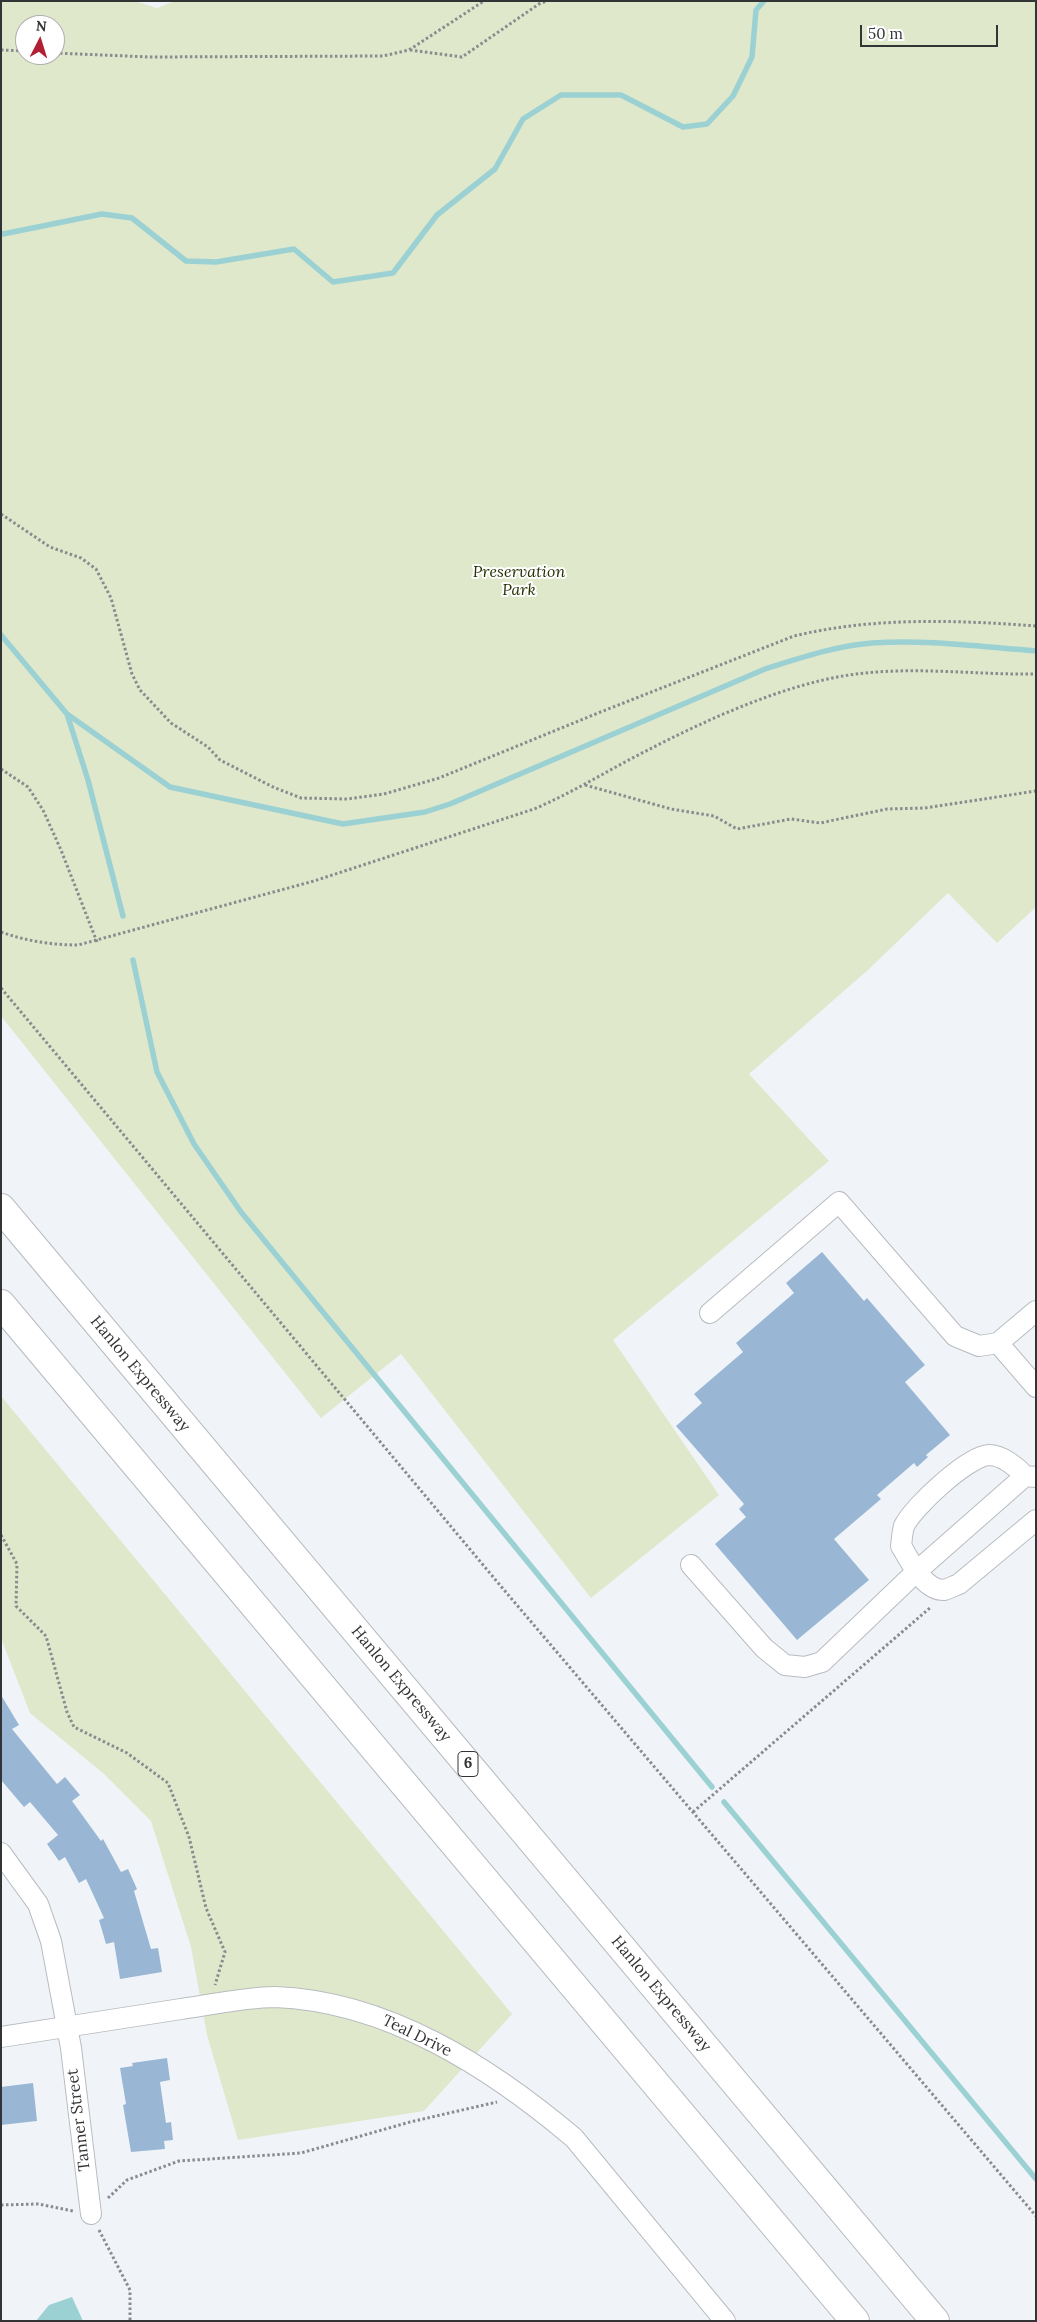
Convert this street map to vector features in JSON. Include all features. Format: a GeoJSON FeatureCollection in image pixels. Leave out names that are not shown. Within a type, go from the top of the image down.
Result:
{"type":"FeatureCollection","features":[{"type":"Feature","properties":{"kind":"highway","name":"Hanlon Expressway"},"geometry":{"type":"LineString","coordinates":[[1,1208],[935,2321]]}},
{"type":"Feature","properties":{"kind":"highway"},"geometry":{"type":"LineString","coordinates":[[1,1304],[855,2321]]}},
{"type":"Feature","properties":{"kind":"street"},"geometry":{"type":"LineString","coordinates":[[710,1313],[839,1202],[955,1336],[979,1346],[998,1343],[1036,1311]]}},
{"type":"Feature","properties":{"kind":"street"},"geometry":{"type":"LineString","coordinates":[[998,1343],[1036,1387]]}},
{"type":"Feature","properties":{"kind":"street"},"geometry":{"type":"LineString","coordinates":[[691,1565],[764,1648],[785,1665],[805,1667],[822,1662],[917,1571],[1031,1476],[1003,1459],[990,1455],[974,1459],[925,1499],[905,1525],[901,1546],[917,1571],[937,1588],[944,1590],[955,1586],[1036,1520]]}},
{"type":"Feature","properties":{"kind":"street","name":"Tanner Street"},"geometry":{"type":"LineString","coordinates":[[1,1852],[38,1904],[51,1941],[67,2026],[90,2214]]}},
{"type":"Feature","properties":{"kind":"street","name":"Teal Drive"},"geometry":{"type":"LineString","coordinates":[[1,2037],[208,2005],[274,1997],[327,2003],[374,2015],[448,2049],[544,2112],[574,2138],[725,2321]]}},
{"type":"Feature","properties":{"kind":"path"},"geometry":{"type":"LineString","coordinates":[[65,53],[149,57],[383,56],[409,50],[484,1]]}},
{"type":"Feature","properties":{"kind":"path"},"geometry":{"type":"LineString","coordinates":[[409,50],[462,57],[539,4],[547,1]]}},
{"type":"Feature","properties":{"kind":"path"},"geometry":{"type":"LineString","coordinates":[[1,50],[15,51]]}},
{"type":"Feature","properties":{"kind":"path"},"geometry":{"type":"LineString","coordinates":[[1,514],[50,547],[81,558],[96,569],[111,598],[132,674],[140,690],[171,723],[208,747],[220,760],[273,787],[301,798],[347,799],[384,794],[439,778],[794,636],[826,629],[899,621],[1036,626]]}},
{"type":"Feature","properties":{"kind":"path"},"geometry":{"type":"LineString","coordinates":[[1,932],[20,939],[58,946],[97,942],[314,881],[520,814],[560,798],[648,750],[702,724],[781,692],[826,679],[898,670],[1036,674]]}},
{"type":"Feature","properties":{"kind":"path"},"geometry":{"type":"LineString","coordinates":[[1,769],[28,787],[43,810],[61,850],[97,942]]}},
{"type":"Feature","properties":{"kind":"path"},"geometry":{"type":"LineString","coordinates":[[584,785],[671,809],[700,812],[714,816],[737,828],[792,819],[820,823],[887,809],[926,808],[1036,791]]}},
{"type":"Feature","properties":{"kind":"path"},"geometry":{"type":"LineString","coordinates":[[1,988],[499,1584],[1036,2216]]}},
{"type":"Feature","properties":{"kind":"path"},"geometry":{"type":"LineString","coordinates":[[1,1535],[17,1564],[16,1606],[46,1636],[67,1712],[74,1727],[127,1753],[168,1783],[189,1836],[206,1908],[225,1952],[208,2005]]}},
{"type":"Feature","properties":{"kind":"path"},"geometry":{"type":"LineString","coordinates":[[693,1812],[955,1586]]}},
{"type":"Feature","properties":{"kind":"path"},"geometry":{"type":"LineString","coordinates":[[90,2214],[127,2180],[178,2161],[301,2153],[410,2122],[521,2097]]}},
{"type":"Feature","properties":{"kind":"path"},"geometry":{"type":"LineString","coordinates":[[1,2205],[38,2204],[90,2214]]}},
{"type":"Feature","properties":{"kind":"path"},"geometry":{"type":"LineString","coordinates":[[90,2214],[130,2290],[130,2321]]}},
{"type":"Feature","properties":{"kind":"green space","name":"Preservation Park"},"geometry":{"type":"Polygon","coordinates":[[[1,1],[135,1],[157,8],[175,1],[1036,1],[1036,907],[997,943],[948,893],[869,969],[749,1074],[829,1161],[613,1340],[719,1495],[591,1598],[401,1354],[321,1418],[1,1016],[1,1]]]}},
{"type":"Feature","properties":{"kind":"green space"},"geometry":{"type":"Polygon","coordinates":[[[1,1396],[512,2014],[424,2111],[238,2140],[207,2035],[191,1947],[151,1821],[104,1774],[30,1713],[1,1638],[1,1396]]]}},
{"type":"Feature","properties":{"kind":"water"},"geometry":{"type":"Polygon","coordinates":[[[72,2297],[83,2321],[36,2321],[49,2305],[72,2297]]]}},
{"type":"Feature","properties":{"kind":"building"},"geometry":{"type":"Polygon","coordinates":[[[822,1252],[864,1301],[867,1298],[925,1365],[905,1382],[950,1435],[926,1455],[928,1457],[917,1467],[914,1463],[877,1495],[881,1499],[834,1539],[869,1580],[797,1640],[715,1544],[746,1517],[739,1509],[744,1504],[676,1426],[702,1403],[694,1394],[743,1352],[736,1343],[794,1293],[786,1283],[822,1252]]]}},
{"type":"Feature","properties":{"kind":"building"},"geometry":{"type":"Polygon","coordinates":[[[1,1695],[19,1725],[12,1729],[57,1784],[65,1777],[80,1795],[72,1801],[101,1841],[103,1839],[121,1872],[128,1869],[137,1889],[134,1891],[151,1949],[158,1948],[162,1972],[120,1979],[114,1942],[106,1944],[99,1920],[104,1918],[86,1879],[79,1883],[65,1857],[59,1861],[47,1844],[58,1835],[30,1802],[24,1807],[1,1780],[1,1695]]]}},
{"type":"Feature","properties":{"kind":"building"},"geometry":{"type":"Polygon","coordinates":[[[167,2058],[170,2080],[160,2082],[166,2123],[171,2122],[173,2140],[164,2141],[165,2149],[131,2152],[123,2105],[126,2104],[120,2068],[133,2066],[132,2063],[167,2058]]]}},
{"type":"Feature","properties":{"kind":"building"},"geometry":{"type":"Polygon","coordinates":[[[33,2083],[37,2121],[1,2125],[1,2087],[33,2083]]]}},
{"type":"Feature","properties":{"kind":"waterway"},"geometry":{"type":"LineString","coordinates":[[1,233],[102,214],[132,218],[186,261],[216,262],[294,249],[333,282],[393,273],[437,215],[495,169],[523,119],[561,95],[621,95],[683,127],[707,124],[733,96],[752,57],[756,10],[764,1]]}},
{"type":"Feature","properties":{"kind":"waterway"},"geometry":{"type":"LineString","coordinates":[[1,635],[67,714],[170,787],[343,824],[425,812],[450,804],[765,669],[831,650],[872,643],[913,642],[1036,651]]}},
{"type":"Feature","properties":{"kind":"waterway"},"geometry":{"type":"LineString","coordinates":[[67,714],[88,780],[123,916]]}},
{"type":"Feature","properties":{"kind":"waterway"},"geometry":{"type":"LineString","coordinates":[[133,960],[157,1072],[194,1144],[241,1212],[712,1787]]}},
{"type":"Feature","properties":{"kind":"waterway"},"geometry":{"type":"LineString","coordinates":[[724,1802],[1036,2179]]}}]}
